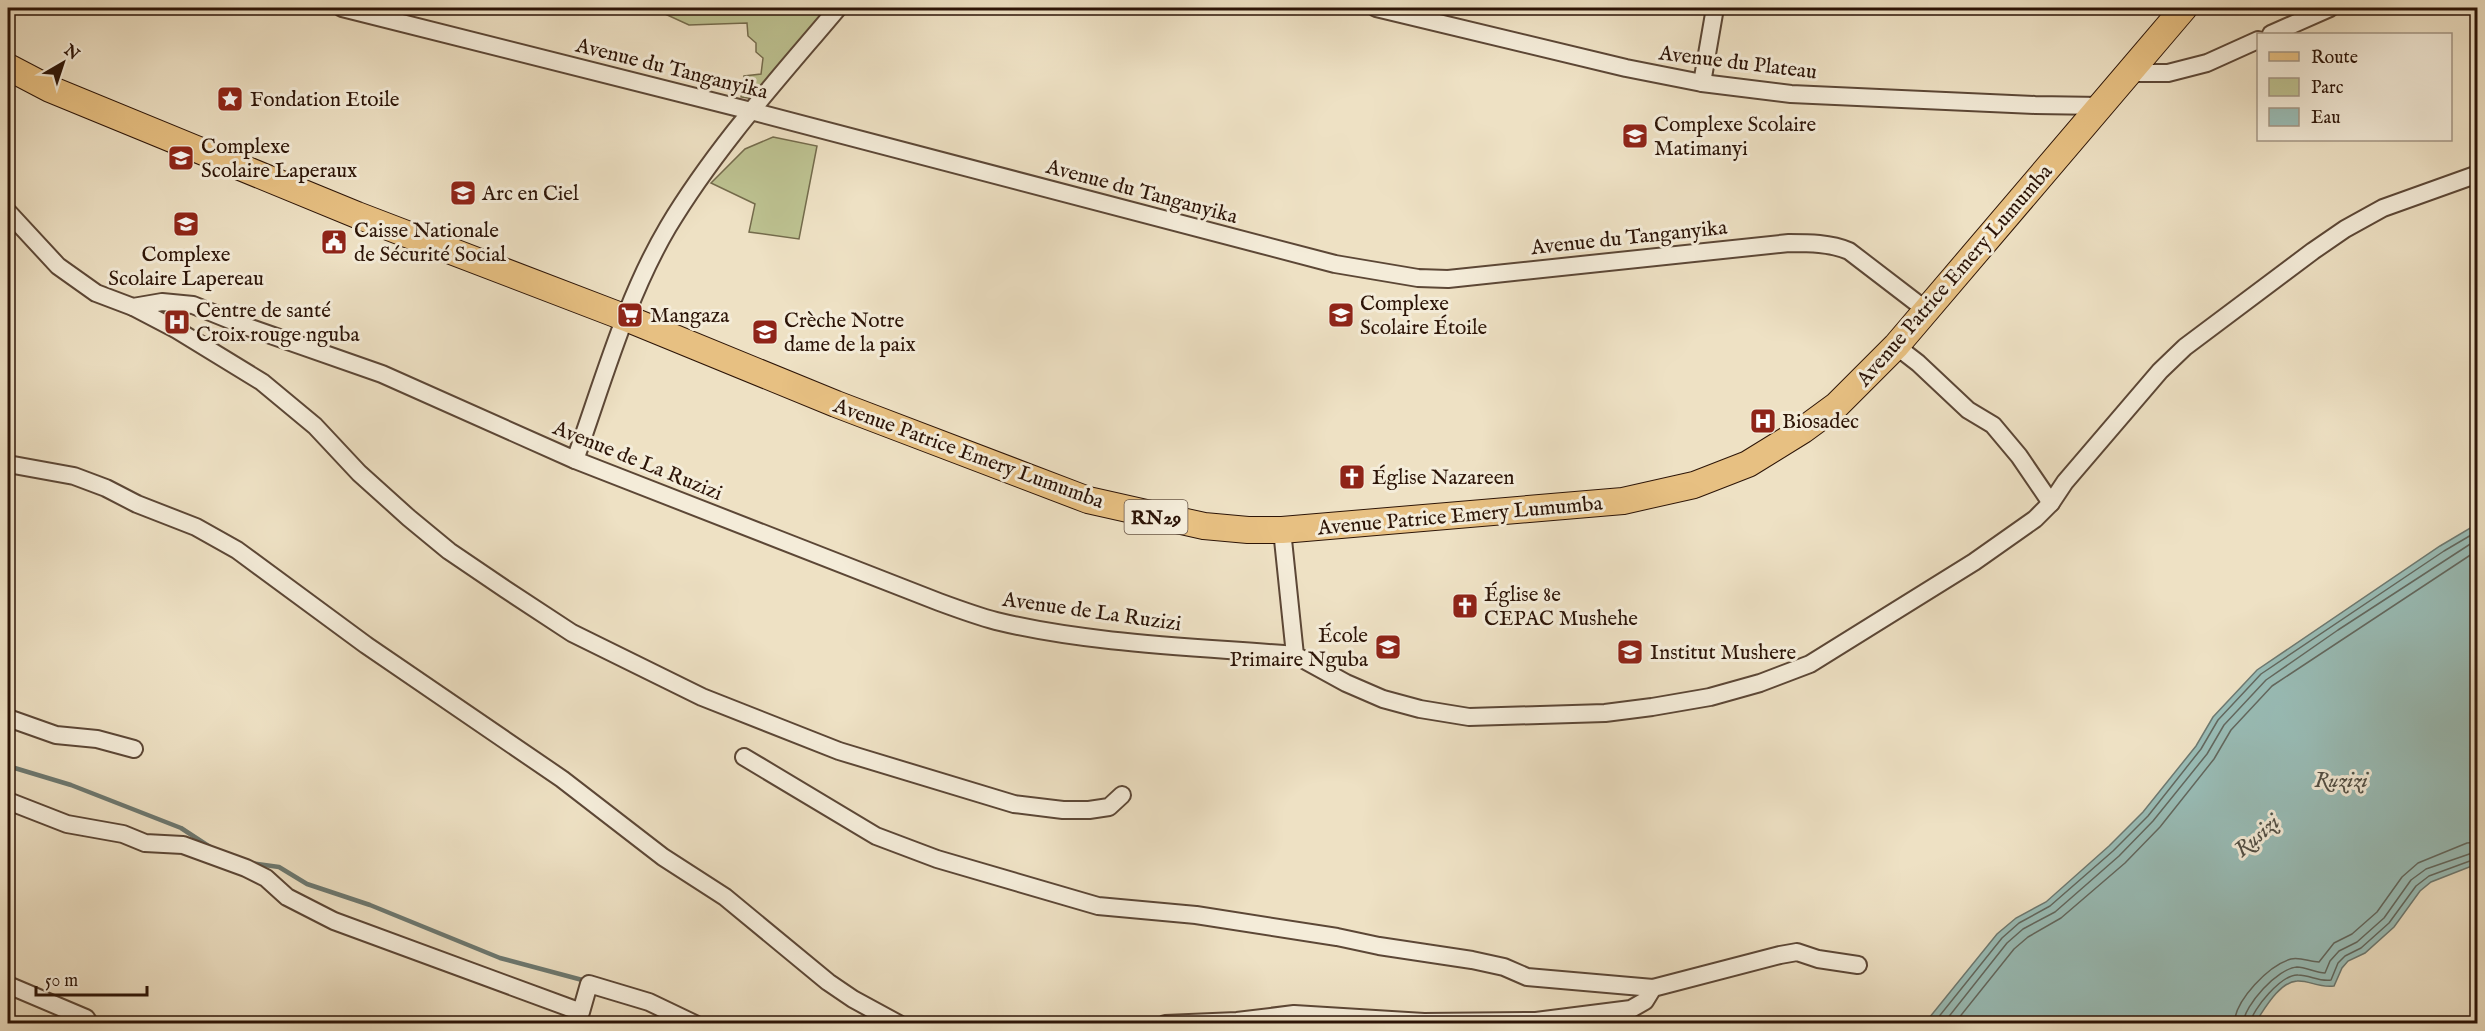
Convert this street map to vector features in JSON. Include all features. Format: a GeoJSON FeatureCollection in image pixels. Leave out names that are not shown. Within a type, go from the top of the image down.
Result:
{"type":"FeatureCollection","features":[{"type":"Feature","properties":{"kind":"main road","name":"Avenue Patrice Emery Lumumba"},"geometry":{"type":"LineString","coordinates":[[8,67],[50,88],[357,215],[626,318],[836,404],[1088,500],[1204,526],[1282,530],[1623,501],[1695,485],[1748,464],[1803,430],[1837,405],[1896,346],[2184,8]]}},
{"type":"Feature","properties":{"kind":"street","name":"Avenue du Tanganyika"},"geometry":{"type":"LineString","coordinates":[[342,8],[752,111],[1335,264],[1418,278],[1448,279],[1789,243],[1814,243],[1838,246],[1849,251],[1926,310]]}},
{"type":"Feature","properties":{"kind":"street"},"geometry":{"type":"LineString","coordinates":[[575,459],[626,318],[668,228],[703,173],[838,8]]}},
{"type":"Feature","properties":{"kind":"street","name":"Avenue du Plateau"},"geometry":{"type":"LineString","coordinates":[[1376,8],[1626,68],[1702,83],[1791,94],[2023,105],[2102,106]]}},
{"type":"Feature","properties":{"kind":"street"},"geometry":{"type":"LineString","coordinates":[[1702,83],[1715,8]]}},
{"type":"Feature","properties":{"kind":"street"},"geometry":{"type":"LineString","coordinates":[[2273,33],[2331,8]]}},
{"type":"Feature","properties":{"kind":"street"},"geometry":{"type":"LineString","coordinates":[[2130,73],[2168,73],[2206,63],[2257,41]]}},
{"type":"Feature","properties":{"kind":"street"},"geometry":{"type":"LineString","coordinates":[[1282,530],[1295,655],[1346,683],[1383,699],[1420,709],[1469,717],[1533,717],[1605,713],[1710,697],[1760,683],[1810,664],[1974,562],[2035,519],[2051,503],[2066,482],[2160,371],[2185,347],[2345,229],[2383,208],[2478,174]]}},
{"type":"Feature","properties":{"kind":"street"},"geometry":{"type":"LineString","coordinates":[[8,212],[58,266],[96,293],[133,307],[222,357],[287,402],[315,426],[359,473],[449,551],[572,633],[692,692],[839,751],[1014,804],[1063,810],[1089,810],[1109,807],[1122,795]]}},
{"type":"Feature","properties":{"kind":"street","name":"Avenue de La Ruzizi"},"geometry":{"type":"LineString","coordinates":[[133,307],[162,302],[193,305],[245,326],[382,374],[575,459],[939,603],[994,621],[1047,631],[1130,641],[1295,655]]}},
{"type":"Feature","properties":{"kind":"street"},"geometry":{"type":"LineString","coordinates":[[1896,346],[1918,363],[1968,410],[1993,425],[2019,456],[2051,503]]}},
{"type":"Feature","properties":{"kind":"street"},"geometry":{"type":"LineString","coordinates":[[8,464],[74,476],[106,488],[137,504],[196,527],[237,550],[366,645],[562,779],[663,857],[725,897],[828,982],[853,999],[899,1023]]}},
{"type":"Feature","properties":{"kind":"street"},"geometry":{"type":"LineString","coordinates":[[8,718],[47,733],[97,739],[134,749]]}},
{"type":"Feature","properties":{"kind":"street"},"geometry":{"type":"LineString","coordinates":[[744,757],[876,836],[937,859],[1098,906],[1196,915],[1280,928],[1472,960],[1504,967],[1527,977],[1653,988],[1797,952],[1818,959],[1858,964]]}},
{"type":"Feature","properties":{"kind":"street"},"geometry":{"type":"LineString","coordinates":[[8,801],[67,824],[123,834],[146,843],[183,845],[236,864],[266,878],[287,897],[334,921],[580,1012],[589,984],[649,1002],[695,1023]]}},
{"type":"Feature","properties":{"kind":"street"},"geometry":{"type":"LineString","coordinates":[[8,986],[86,1018],[90,1023]]}},
{"type":"Feature","properties":{"kind":"street"},"geometry":{"type":"LineString","coordinates":[[1165,1023],[1237,1021],[1294,1014],[1424,1023],[1536,1021],[1631,1009],[1645,1001],[1653,988]]}},
{"type":"Feature","properties":{"kind":"green space"},"geometry":{"type":"Polygon","coordinates":[[[652,8],[828,8],[753,99],[741,97],[744,76],[761,74],[763,58],[756,52],[756,43],[748,36],[747,23],[689,25],[652,8]]]}},
{"type":"Feature","properties":{"kind":"green space"},"geometry":{"type":"Polygon","coordinates":[[[773,137],[817,146],[799,239],[749,232],[755,204],[711,183],[745,149],[773,137]]]}},
{"type":"Feature","properties":{"kind":"water","name":"Ruzizi"},"geometry":{"type":"Polygon","coordinates":[[[2477,524],[2477,864],[2431,882],[2420,891],[2394,927],[2365,953],[2348,961],[2342,968],[2334,986],[2301,981],[2290,983],[2278,991],[2255,1023],[1925,1023],[1997,934],[2016,918],[2046,902],[2143,812],[2196,746],[2213,717],[2257,670],[2440,546],[2477,524]]]}},
{"type":"Feature","properties":{"kind":"waterway"},"geometry":{"type":"LineString","coordinates":[[8,766],[71,785],[181,828],[210,847]]}},
{"type":"Feature","properties":{"kind":"waterway"},"geometry":{"type":"LineString","coordinates":[[250,863],[279,867],[307,884],[370,905],[500,958],[586,981]]}},
{"type":"Feature","properties":{"kind":"waterway"},"geometry":{"type":"LineString","coordinates":[[699,1018],[707,1024]]}},
{"type":"Feature","properties":{"kind":"place","name":"Fondation Etoile"},"geometry":{"type":"Point","coordinates":[230,99]}},
{"type":"Feature","properties":{"kind":"place","name":"Complexe Scolaire Matimanyi"},"geometry":{"type":"Point","coordinates":[1635,136]}},
{"type":"Feature","properties":{"kind":"place","name":"Complexe Scolaire Laperaux"},"geometry":{"type":"Point","coordinates":[181,158]}},
{"type":"Feature","properties":{"kind":"place","name":"Arc en Ciel"},"geometry":{"type":"Point","coordinates":[463,193]}},
{"type":"Feature","properties":{"kind":"place","name":"Complexe Scolaire Lapereau"},"geometry":{"type":"Point","coordinates":[186,224]}},
{"type":"Feature","properties":{"kind":"place","name":"Caisse Nationale de Sécurité Social"},"geometry":{"type":"Point","coordinates":[334,242]}},
{"type":"Feature","properties":{"kind":"place","name":"Mangaza"},"geometry":{"type":"Point","coordinates":[630,315]}},
{"type":"Feature","properties":{"kind":"place","name":"Complexe Scolaire Étoile"},"geometry":{"type":"Point","coordinates":[1341,315]}},
{"type":"Feature","properties":{"kind":"place","name":"Centre de santé Croix rouge nguba"},"geometry":{"type":"Point","coordinates":[177,322]}},
{"type":"Feature","properties":{"kind":"place","name":"Crèche Notre dame de la paix"},"geometry":{"type":"Point","coordinates":[765,332]}},
{"type":"Feature","properties":{"kind":"place","name":"Biosadec"},"geometry":{"type":"Point","coordinates":[1763,421]}},
{"type":"Feature","properties":{"kind":"place","name":"Église Nazareen"},"geometry":{"type":"Point","coordinates":[1352,477]}},
{"type":"Feature","properties":{"kind":"place","name":"Église 8e CEPAC Mushehe"},"geometry":{"type":"Point","coordinates":[1465,606]}},
{"type":"Feature","properties":{"kind":"place","name":"École Primaire Nguba"},"geometry":{"type":"Point","coordinates":[1388,647]}},
{"type":"Feature","properties":{"kind":"place","name":"Institut Mushere"},"geometry":{"type":"Point","coordinates":[1630,652]}},
{"type":"Feature","properties":{"kind":"water label","name":"Rusizi"},"geometry":{"type":"Point","coordinates":[2256,835]}}]}
